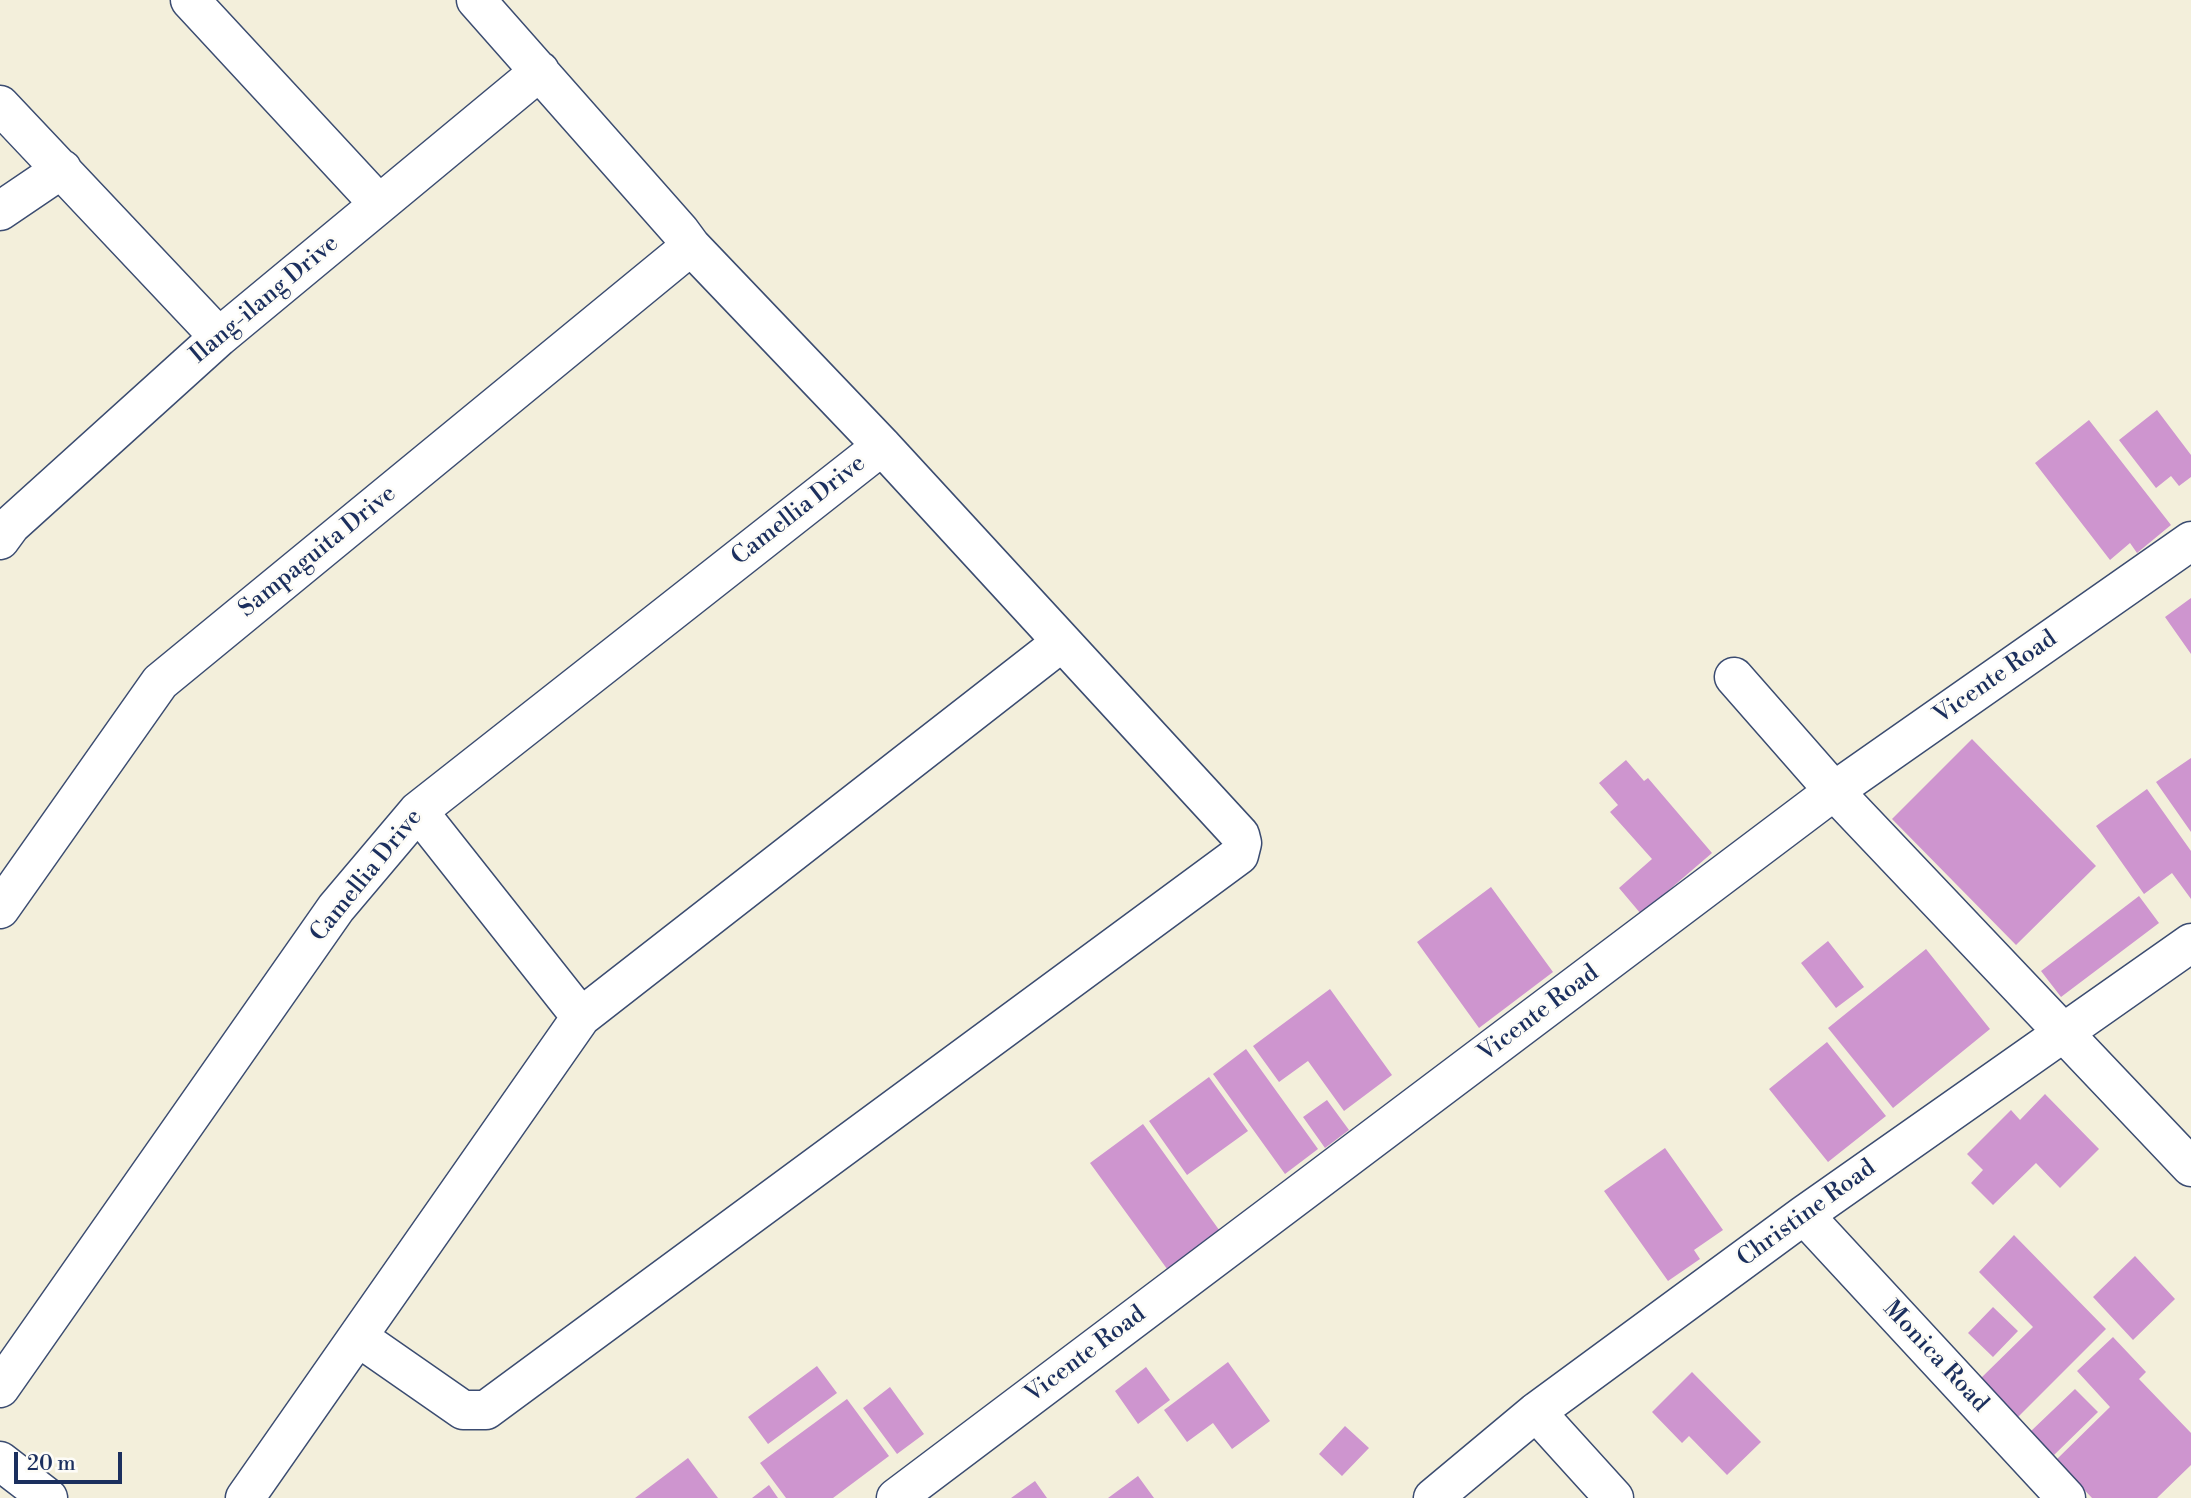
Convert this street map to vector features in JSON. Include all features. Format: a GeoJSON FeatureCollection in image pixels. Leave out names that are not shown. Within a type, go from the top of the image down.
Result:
{"type":"FeatureCollection","features":[{"type":"Feature","properties":{"kind":"street"},"geometry":{"type":"LineString","coordinates":[[190,0],[379,204]]}},
{"type":"Feature","properties":{"kind":"street"},"geometry":{"type":"LineString","coordinates":[[358,1337],[463,1410],[486,1410],[1239,855],[1242,843],[1240,835],[882,446],[691,246],[476,0]]}},
{"type":"Feature","properties":{"kind":"street","name":"Ilang-ilang Drive"},"geometry":{"type":"LineString","coordinates":[[0,540],[11,525],[219,337],[540,71]]}},
{"type":"Feature","properties":{"kind":"street"},"geometry":{"type":"LineString","coordinates":[[0,105],[219,337]]}},
{"type":"Feature","properties":{"kind":"street"},"geometry":{"type":"LineString","coordinates":[[0,211],[62,169]]}},
{"type":"Feature","properties":{"kind":"street","name":"Sampaguita Drive"},"geometry":{"type":"LineString","coordinates":[[0,909],[160,682],[691,246]]}},
{"type":"Feature","properties":{"kind":"street","name":"Camellia Drive"},"geometry":{"type":"LineString","coordinates":[[0,1388],[336,908],[418,811],[882,446]]}},
{"type":"Feature","properties":{"kind":"street","name":"Vicente Road"},"geometry":{"type":"LineString","coordinates":[[896,1498],[1834,791],[2191,541]]}},
{"type":"Feature","properties":{"kind":"street"},"geometry":{"type":"LineString","coordinates":[[245,1498],[581,1017],[1062,642]]}},
{"type":"Feature","properties":{"kind":"street"},"geometry":{"type":"LineString","coordinates":[[1734,677],[1834,791],[2191,1167]]}},
{"type":"Feature","properties":{"kind":"street"},"geometry":{"type":"LineString","coordinates":[[418,811],[581,1017]]}},
{"type":"Feature","properties":{"kind":"street","name":"Christine Road"},"geometry":{"type":"LineString","coordinates":[[1433,1498],[1536,1412],[1804,1215],[2191,943]]}},
{"type":"Feature","properties":{"kind":"street","name":"Monica Road"},"geometry":{"type":"LineString","coordinates":[[1804,1215],[2066,1498]]}},
{"type":"Feature","properties":{"kind":"street"},"geometry":{"type":"LineString","coordinates":[[1536,1412],[1614,1498]]}},
{"type":"Feature","properties":{"kind":"street"},"geometry":{"type":"LineString","coordinates":[[0,1461],[48,1498]]}},
{"type":"Feature","properties":{"kind":"building"},"geometry":{"type":"Polygon","coordinates":[[[2157,410],[2191,455],[2191,477],[2179,486],[2171,476],[2156,488],[2119,440],[2157,410]]]}},
{"type":"Feature","properties":{"kind":"building"},"geometry":{"type":"Polygon","coordinates":[[[2089,420],[2171,525],[2137,553],[2130,543],[2110,560],[2035,463],[2089,420]]]}},
{"type":"Feature","properties":{"kind":"building"},"geometry":{"type":"Polygon","coordinates":[[[2191,598],[2191,654],[2165,617],[2191,598]]]}},
{"type":"Feature","properties":{"kind":"building"},"geometry":{"type":"Polygon","coordinates":[[[1972,739],[2096,866],[2016,945],[1892,819],[1972,739]]]}},
{"type":"Feature","properties":{"kind":"building"},"geometry":{"type":"Polygon","coordinates":[[[2191,758],[2191,832],[2156,782],[2191,758]]]}},
{"type":"Feature","properties":{"kind":"building"},"geometry":{"type":"Polygon","coordinates":[[[1626,760],[1644,781],[1648,778],[1712,853],[1641,914],[1619,888],[1652,859],[1610,812],[1618,805],[1599,783],[1626,760]]]}},
{"type":"Feature","properties":{"kind":"building"},"geometry":{"type":"Polygon","coordinates":[[[2147,789],[2191,851],[2191,899],[2172,873],[2144,894],[2096,826],[2147,789]]]}},
{"type":"Feature","properties":{"kind":"building"},"geometry":{"type":"Polygon","coordinates":[[[1491,887],[1553,972],[1479,1028],[1417,942],[1491,887]]]}},
{"type":"Feature","properties":{"kind":"building"},"geometry":{"type":"Polygon","coordinates":[[[2139,896],[2159,923],[2061,997],[2041,971],[2139,896]]]}},
{"type":"Feature","properties":{"kind":"building"},"geometry":{"type":"Polygon","coordinates":[[[1828,941],[1864,987],[1836,1008],[1801,963],[1828,941]]]}},
{"type":"Feature","properties":{"kind":"building"},"geometry":{"type":"Polygon","coordinates":[[[1926,949],[1990,1029],[1893,1108],[1828,1028],[1926,949]]]}},
{"type":"Feature","properties":{"kind":"building"},"geometry":{"type":"Polygon","coordinates":[[[1330,989],[1392,1075],[1344,1111],[1308,1061],[1279,1082],[1253,1046],[1330,989]]]}},
{"type":"Feature","properties":{"kind":"building"},"geometry":{"type":"Polygon","coordinates":[[[1827,1042],[1886,1116],[1828,1162],[1769,1089],[1827,1042]]]}},
{"type":"Feature","properties":{"kind":"building"},"geometry":{"type":"Polygon","coordinates":[[[1246,1049],[1318,1149],[1285,1174],[1213,1074],[1246,1049]]]}},
{"type":"Feature","properties":{"kind":"building"},"geometry":{"type":"Polygon","coordinates":[[[1209,1077],[1248,1131],[1187,1175],[1149,1121],[1209,1077]]]}},
{"type":"Feature","properties":{"kind":"building"},"geometry":{"type":"Polygon","coordinates":[[[2045,1094],[2099,1149],[2060,1188],[2036,1163],[1993,1205],[1971,1183],[1983,1170],[1967,1154],[2011,1110],[2020,1120],[2045,1094]]]}},
{"type":"Feature","properties":{"kind":"building"},"geometry":{"type":"Polygon","coordinates":[[[1327,1100],[1349,1130],[1325,1148],[1303,1117],[1327,1100]]]}},
{"type":"Feature","properties":{"kind":"building"},"geometry":{"type":"Polygon","coordinates":[[[1143,1124],[1222,1234],[1170,1273],[1090,1163],[1143,1124]]]}},
{"type":"Feature","properties":{"kind":"building"},"geometry":{"type":"Polygon","coordinates":[[[1665,1148],[1723,1230],[1694,1250],[1700,1259],[1668,1281],[1604,1191],[1665,1148]]]}},
{"type":"Feature","properties":{"kind":"building"},"geometry":{"type":"Polygon","coordinates":[[[2014,1235],[2106,1329],[2016,1419],[1979,1380],[2033,1327],[1979,1272],[2014,1235]]]}},
{"type":"Feature","properties":{"kind":"building"},"geometry":{"type":"Polygon","coordinates":[[[2135,1256],[2175,1299],[2133,1340],[2093,1297],[2135,1256]]]}},
{"type":"Feature","properties":{"kind":"building"},"geometry":{"type":"Polygon","coordinates":[[[1993,1307],[2018,1331],[1993,1357],[1968,1333],[1993,1307]]]}},
{"type":"Feature","properties":{"kind":"building"},"geometry":{"type":"Polygon","coordinates":[[[2113,1337],[2146,1372],[2139,1379],[2191,1433],[2191,1465],[2157,1498],[2092,1498],[2056,1460],[2110,1407],[2077,1371],[2113,1337]]]}},
{"type":"Feature","properties":{"kind":"building"},"geometry":{"type":"Polygon","coordinates":[[[1228,1362],[1270,1421],[1232,1449],[1213,1423],[1187,1442],[1164,1410],[1228,1362]]]}},
{"type":"Feature","properties":{"kind":"building"},"geometry":{"type":"Polygon","coordinates":[[[817,1366],[837,1393],[768,1444],[748,1417],[817,1366]]]}},
{"type":"Feature","properties":{"kind":"building"},"geometry":{"type":"Polygon","coordinates":[[[1146,1367],[1170,1400],[1138,1424],[1115,1391],[1146,1367]]]}},
{"type":"Feature","properties":{"kind":"building"},"geometry":{"type":"Polygon","coordinates":[[[1692,1372],[1761,1442],[1727,1475],[1689,1436],[1682,1443],[1652,1412],[1692,1372]]]}},
{"type":"Feature","properties":{"kind":"building"},"geometry":{"type":"Polygon","coordinates":[[[890,1387],[924,1434],[897,1454],[863,1408],[890,1387]]]}},
{"type":"Feature","properties":{"kind":"building"},"geometry":{"type":"Polygon","coordinates":[[[2075,1389],[2098,1412],[2053,1456],[2030,1432],[2075,1389]]]}},
{"type":"Feature","properties":{"kind":"building"},"geometry":{"type":"Polygon","coordinates":[[[847,1399],[889,1456],[833,1498],[786,1498],[760,1463],[847,1399]]]}},
{"type":"Feature","properties":{"kind":"building"},"geometry":{"type":"Polygon","coordinates":[[[1345,1426],[1369,1448],[1342,1476],[1319,1454],[1345,1426]]]}},
{"type":"Feature","properties":{"kind":"building"},"geometry":{"type":"Polygon","coordinates":[[[688,1458],[718,1498],[635,1498],[688,1458]]]}},
{"type":"Feature","properties":{"kind":"building"},"geometry":{"type":"Polygon","coordinates":[[[1138,1476],[1154,1498],[1108,1498],[1138,1476]]]}},
{"type":"Feature","properties":{"kind":"building"},"geometry":{"type":"Polygon","coordinates":[[[1035,1481],[1047,1498],[1011,1498],[1035,1481]]]}},
{"type":"Feature","properties":{"kind":"building"},"geometry":{"type":"Polygon","coordinates":[[[769,1485],[778,1498],[752,1498],[769,1485]]]}}]}
